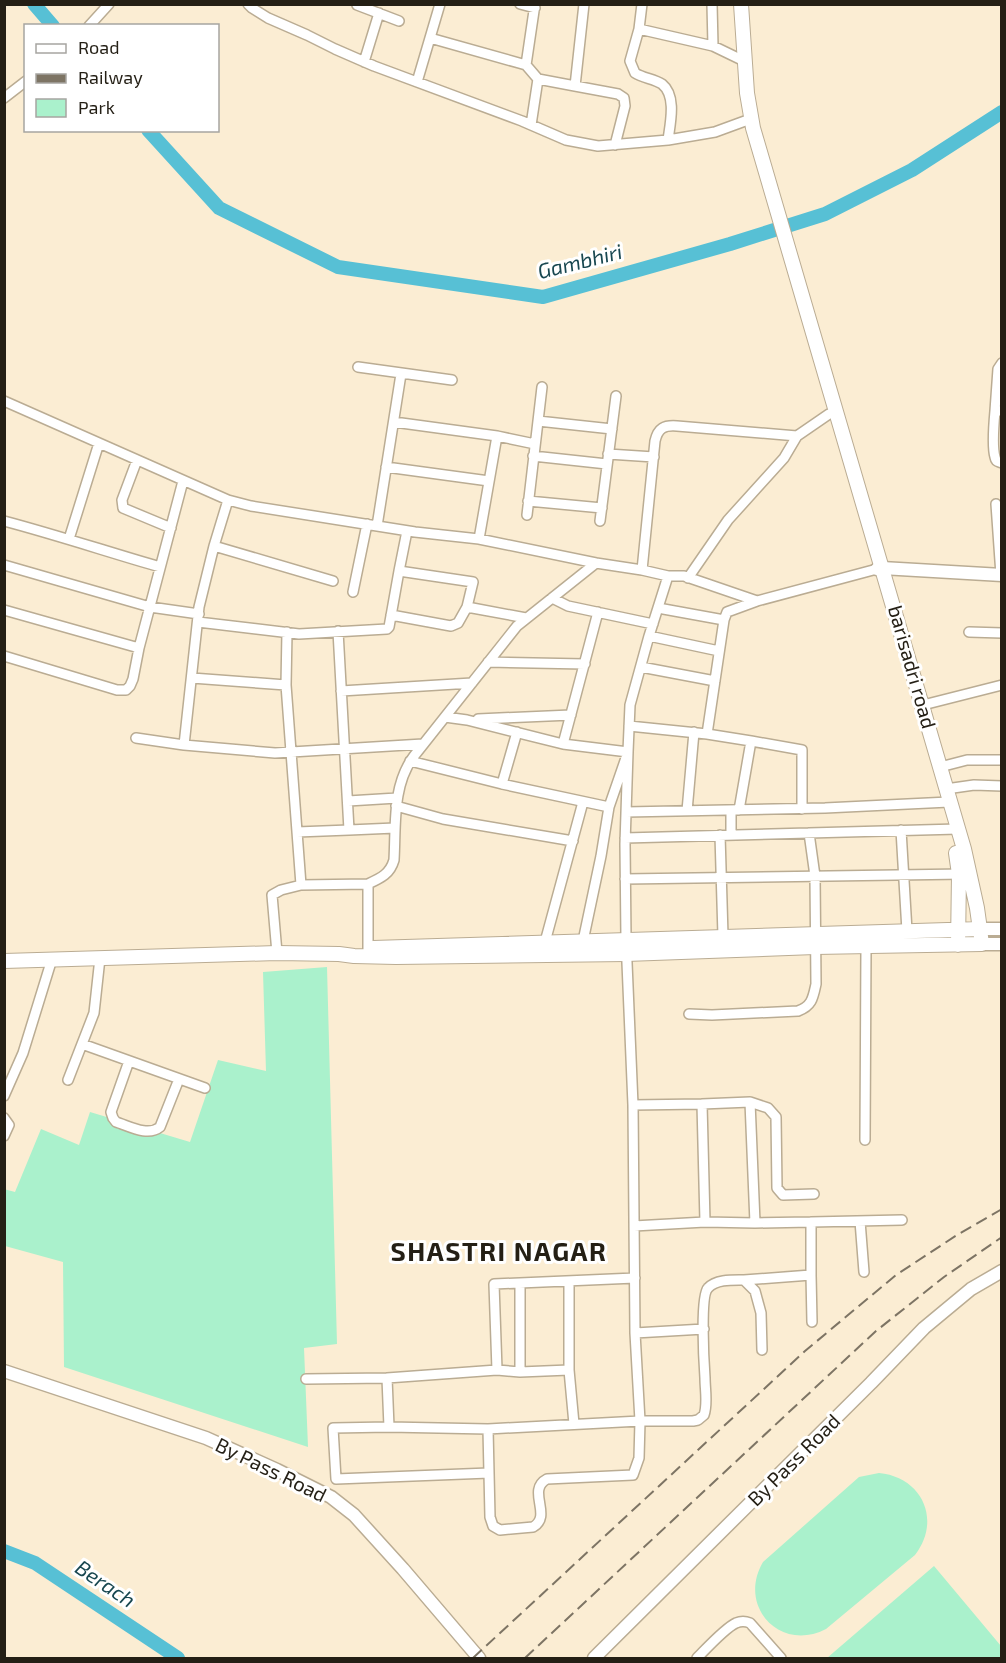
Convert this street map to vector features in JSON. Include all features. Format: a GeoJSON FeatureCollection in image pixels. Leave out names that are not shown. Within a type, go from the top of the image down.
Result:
{"type":"FeatureCollection","features":[{"type":"Feature","properties":{"kind":"main road"},"geometry":{"type":"LineString","coordinates":[[741,4],[747,93],[753,128],[828,396]]}},
{"type":"Feature","properties":{"kind":"main road"},"geometry":{"type":"LineString","coordinates":[[747,93],[743,101],[745,122],[828,396]]}},
{"type":"Feature","properties":{"kind":"main road","name":"barisadri road"},"geometry":{"type":"LineString","coordinates":[[828,396],[829,414],[880,568]]}},
{"type":"Feature","properties":{"kind":"main road","name":"barisadri road"},"geometry":{"type":"LineString","coordinates":[[828,396],[947,798]]}},
{"type":"Feature","properties":{"kind":"main road","name":"barisadri road"},"geometry":{"type":"LineString","coordinates":[[919,700],[940,766],[964,874]]}},
{"type":"Feature","properties":{"kind":"main road","name":"barisadri road"},"geometry":{"type":"LineString","coordinates":[[955,830],[957,856],[980,928],[982,944]]}},
{"type":"Feature","properties":{"kind":"main road"},"geometry":{"type":"LineString","coordinates":[[958,945],[957,930],[964,874]]}},
{"type":"Feature","properties":{"kind":"main road"},"geometry":{"type":"LineString","coordinates":[[4,961],[277,953],[339,954],[345,951],[626,954],[907,931],[980,928]]}},
{"type":"Feature","properties":{"kind":"main road"},"geometry":{"type":"LineString","coordinates":[[369,952],[545,942],[723,936],[815,940],[866,947],[982,944]]}},
{"type":"Feature","properties":{"kind":"street"},"geometry":{"type":"LineString","coordinates":[[91,24],[109,4]]}},
{"type":"Feature","properties":{"kind":"street"},"geometry":{"type":"LineString","coordinates":[[248,4],[268,18],[364,62],[566,140],[598,146],[668,140],[715,132],[745,122]]}},
{"type":"Feature","properties":{"kind":"street"},"geometry":{"type":"LineString","coordinates":[[417,82],[440,4]]}},
{"type":"Feature","properties":{"kind":"street"},"geometry":{"type":"LineString","coordinates":[[520,4],[535,6],[526,65]]}},
{"type":"Feature","properties":{"kind":"street"},"geometry":{"type":"LineString","coordinates":[[575,86],[584,4]]}},
{"type":"Feature","properties":{"kind":"street"},"geometry":{"type":"LineString","coordinates":[[642,4],[631,66],[640,76],[661,83],[669,94],[671,101],[668,140]]}},
{"type":"Feature","properties":{"kind":"street"},"geometry":{"type":"LineString","coordinates":[[712,4],[713,46]]}},
{"type":"Feature","properties":{"kind":"street"},"geometry":{"type":"LineString","coordinates":[[357,5],[399,21]]}},
{"type":"Feature","properties":{"kind":"street"},"geometry":{"type":"LineString","coordinates":[[364,62],[379,13]]}},
{"type":"Feature","properties":{"kind":"street"},"geometry":{"type":"LineString","coordinates":[[639,29],[713,46],[744,61]]}},
{"type":"Feature","properties":{"kind":"street"},"geometry":{"type":"LineString","coordinates":[[430,38],[526,65],[538,79],[618,94],[624,98],[625,106],[615,145]]}},
{"type":"Feature","properties":{"kind":"street"},"geometry":{"type":"LineString","coordinates":[[531,125],[538,79]]}},
{"type":"Feature","properties":{"kind":"street"},"geometry":{"type":"LineString","coordinates":[[4,98],[24,83]]}},
{"type":"Feature","properties":{"kind":"street"},"geometry":{"type":"LineString","coordinates":[[1002,363],[998,369],[998,411],[994,456],[1002,463]]}},
{"type":"Feature","properties":{"kind":"street"},"geometry":{"type":"LineString","coordinates":[[358,367],[452,380]]}},
{"type":"Feature","properties":{"kind":"street"},"geometry":{"type":"LineString","coordinates":[[353,592],[386,466],[401,374]]}},
{"type":"Feature","properties":{"kind":"street"},"geometry":{"type":"LineString","coordinates":[[526,515],[542,387]]}},
{"type":"Feature","properties":{"kind":"street"},"geometry":{"type":"LineString","coordinates":[[600,521],[616,396]]}},
{"type":"Feature","properties":{"kind":"street"},"geometry":{"type":"LineString","coordinates":[[4,401],[228,500],[251,506],[407,531],[480,539],[596,563],[688,578],[757,601]]}},
{"type":"Feature","properties":{"kind":"street"},"geometry":{"type":"LineString","coordinates":[[688,578],[728,520],[780,463],[797,436],[829,414]]}},
{"type":"Feature","properties":{"kind":"street"},"geometry":{"type":"LineString","coordinates":[[538,421],[612,429]]}},
{"type":"Feature","properties":{"kind":"street"},"geometry":{"type":"LineString","coordinates":[[394,422],[497,436],[535,444]]}},
{"type":"Feature","properties":{"kind":"street"},"geometry":{"type":"LineString","coordinates":[[642,570],[657,434],[663,427],[670,425],[797,436]]}},
{"type":"Feature","properties":{"kind":"street"},"geometry":{"type":"LineString","coordinates":[[480,539],[497,436]]}},
{"type":"Feature","properties":{"kind":"street"},"geometry":{"type":"LineString","coordinates":[[69,539],[99,442]]}},
{"type":"Feature","properties":{"kind":"street"},"geometry":{"type":"LineString","coordinates":[[533,456],[654,458]]}},
{"type":"Feature","properties":{"kind":"street"},"geometry":{"type":"LineString","coordinates":[[137,460],[122,500],[123,508],[171,528]]}},
{"type":"Feature","properties":{"kind":"street"},"geometry":{"type":"LineString","coordinates":[[386,466],[489,482]]}},
{"type":"Feature","properties":{"kind":"street"},"geometry":{"type":"LineString","coordinates":[[4,656],[121,691],[130,686],[183,481]]}},
{"type":"Feature","properties":{"kind":"street"},"geometry":{"type":"LineString","coordinates":[[184,745],[198,618],[214,546],[228,500]]}},
{"type":"Feature","properties":{"kind":"street"},"geometry":{"type":"LineString","coordinates":[[528,501],[602,508]]}},
{"type":"Feature","properties":{"kind":"street"},"geometry":{"type":"LineString","coordinates":[[707,734],[727,612],[757,601],[880,568],[1001,575],[996,504]]}},
{"type":"Feature","properties":{"kind":"street"},"geometry":{"type":"LineString","coordinates":[[4,521],[160,567]]}},
{"type":"Feature","properties":{"kind":"street"},"geometry":{"type":"LineString","coordinates":[[4,565],[150,607],[198,618],[298,634],[388,629],[407,531]]}},
{"type":"Feature","properties":{"kind":"street"},"geometry":{"type":"LineString","coordinates":[[214,546],[333,581]]}},
{"type":"Feature","properties":{"kind":"street"},"geometry":{"type":"LineString","coordinates":[[277,953],[272,895],[301,885],[368,884],[379,879],[391,869],[394,860],[399,788],[410,761],[517,626],[596,563]]}},
{"type":"Feature","properties":{"kind":"street"},"geometry":{"type":"LineString","coordinates":[[391,615],[451,626],[458,623],[466,607],[473,582],[399,572]]}},
{"type":"Feature","properties":{"kind":"street"},"geometry":{"type":"LineString","coordinates":[[488,1429],[490,1517],[493,1526],[500,1530],[537,1525],[540,1520],[538,1489],[543,1480],[633,1475],[639,1458],[640,1421],[635,1333],[633,1105],[626,954],[625,838],[630,705],[668,576]]}},
{"type":"Feature","properties":{"kind":"street"},"geometry":{"type":"LineString","coordinates":[[552,598],[568,606],[653,624]]}},
{"type":"Feature","properties":{"kind":"street"},"geometry":{"type":"LineString","coordinates":[[466,607],[526,618]]}},
{"type":"Feature","properties":{"kind":"street"},"geometry":{"type":"LineString","coordinates":[[658,608],[724,620]]}},
{"type":"Feature","properties":{"kind":"street"},"geometry":{"type":"LineString","coordinates":[[4,610],[139,648]]}},
{"type":"Feature","properties":{"kind":"street"},"geometry":{"type":"LineString","coordinates":[[563,744],[598,612]]}},
{"type":"Feature","properties":{"kind":"street"},"geometry":{"type":"LineString","coordinates":[[338,631],[350,830]]}},
{"type":"Feature","properties":{"kind":"street"},"geometry":{"type":"LineString","coordinates":[[287,632],[286,686],[301,885]]}},
{"type":"Feature","properties":{"kind":"street"},"geometry":{"type":"LineString","coordinates":[[969,632],[1002,633]]}},
{"type":"Feature","properties":{"kind":"street"},"geometry":{"type":"LineString","coordinates":[[649,636],[719,651]]}},
{"type":"Feature","properties":{"kind":"street"},"geometry":{"type":"LineString","coordinates":[[488,662],[585,664]]}},
{"type":"Feature","properties":{"kind":"street"},"geometry":{"type":"LineString","coordinates":[[641,667],[715,681]]}},
{"type":"Feature","properties":{"kind":"street"},"geometry":{"type":"LineString","coordinates":[[192,678],[286,686]]}},
{"type":"Feature","properties":{"kind":"street"},"geometry":{"type":"LineString","coordinates":[[341,691],[472,683]]}},
{"type":"Feature","properties":{"kind":"street"},"geometry":{"type":"LineString","coordinates":[[919,700],[1002,686]]}},
{"type":"Feature","properties":{"kind":"street"},"geometry":{"type":"LineString","coordinates":[[467,720],[571,716]]}},
{"type":"Feature","properties":{"kind":"street"},"geometry":{"type":"LineString","coordinates":[[445,717],[467,720],[563,744],[628,752]]}},
{"type":"Feature","properties":{"kind":"street"},"geometry":{"type":"LineString","coordinates":[[629,726],[694,732],[802,750],[802,808]]}},
{"type":"Feature","properties":{"kind":"street"},"geometry":{"type":"LineString","coordinates":[[502,784],[518,732]]}},
{"type":"Feature","properties":{"kind":"street"},"geometry":{"type":"LineString","coordinates":[[687,810],[694,732]]}},
{"type":"Feature","properties":{"kind":"street"},"geometry":{"type":"LineString","coordinates":[[136,738],[184,745],[275,753],[423,744]]}},
{"type":"Feature","properties":{"kind":"street"},"geometry":{"type":"LineString","coordinates":[[731,835],[751,741]]}},
{"type":"Feature","properties":{"kind":"street"},"geometry":{"type":"LineString","coordinates":[[583,941],[609,807],[628,752]]}},
{"type":"Feature","properties":{"kind":"street"},"geometry":{"type":"LineString","coordinates":[[940,766],[967,760],[1002,760]]}},
{"type":"Feature","properties":{"kind":"street"},"geometry":{"type":"LineString","coordinates":[[410,761],[609,807]]}},
{"type":"Feature","properties":{"kind":"street"},"geometry":{"type":"LineString","coordinates":[[626,812],[802,808],[947,798],[974,785],[1002,786]]}},
{"type":"Feature","properties":{"kind":"street"},"geometry":{"type":"LineString","coordinates":[[348,801],[397,802],[443,819],[573,841]]}},
{"type":"Feature","properties":{"kind":"street"},"geometry":{"type":"LineString","coordinates":[[545,942],[583,802]]}},
{"type":"Feature","properties":{"kind":"street"},"geometry":{"type":"LineString","coordinates":[[297,832],[395,828]]}},
{"type":"Feature","properties":{"kind":"street"},"geometry":{"type":"LineString","coordinates":[[901,830],[907,931]]}},
{"type":"Feature","properties":{"kind":"street"},"geometry":{"type":"LineString","coordinates":[[625,838],[955,830]]}},
{"type":"Feature","properties":{"kind":"street"},"geometry":{"type":"LineString","coordinates":[[688,1014],[798,1011],[805,1008],[813,999],[816,984],[815,876],[809,833]]}},
{"type":"Feature","properties":{"kind":"street"},"geometry":{"type":"LineString","coordinates":[[720,835],[723,936]]}},
{"type":"Feature","properties":{"kind":"street"},"geometry":{"type":"LineString","coordinates":[[625,879],[964,874]]}},
{"type":"Feature","properties":{"kind":"street"},"geometry":{"type":"LineString","coordinates":[[368,884],[369,952]]}},
{"type":"Feature","properties":{"kind":"street"},"geometry":{"type":"LineString","coordinates":[[980,928],[1002,929]]}},
{"type":"Feature","properties":{"kind":"street"},"geometry":{"type":"LineString","coordinates":[[982,944],[1002,944]]}},
{"type":"Feature","properties":{"kind":"street"},"geometry":{"type":"LineString","coordinates":[[865,1140],[866,947]]}},
{"type":"Feature","properties":{"kind":"street"},"geometry":{"type":"LineString","coordinates":[[68,1080],[94,1012],[100,958]]}},
{"type":"Feature","properties":{"kind":"street"},"geometry":{"type":"LineString","coordinates":[[4,1096],[23,1053],[52,959]]}},
{"type":"Feature","properties":{"kind":"street"},"geometry":{"type":"LineString","coordinates":[[82,1044],[204,1089]]}},
{"type":"Feature","properties":{"kind":"street"},"geometry":{"type":"LineString","coordinates":[[129,1061],[111,1112],[116,1122],[149,1132],[156,1130],[160,1127],[179,1079]]}},
{"type":"Feature","properties":{"kind":"street"},"geometry":{"type":"LineString","coordinates":[[633,1105],[750,1102],[768,1108],[776,1118],[777,1188],[779,1192],[783,1195],[814,1194]]}},
{"type":"Feature","properties":{"kind":"street"},"geometry":{"type":"LineString","coordinates":[[750,1102],[755,1223]]}},
{"type":"Feature","properties":{"kind":"street"},"geometry":{"type":"LineString","coordinates":[[702,1104],[705,1222]]}},
{"type":"Feature","properties":{"kind":"street"},"geometry":{"type":"LineString","coordinates":[[4,1118],[9,1125],[4,1136]]}},
{"type":"Feature","properties":{"kind":"street"},"geometry":{"type":"LineString","coordinates":[[634,1226],[705,1222],[902,1220]]}},
{"type":"Feature","properties":{"kind":"street"},"geometry":{"type":"LineString","coordinates":[[860,1221],[864,1272]]}},
{"type":"Feature","properties":{"kind":"street"},"geometry":{"type":"LineString","coordinates":[[811,1222],[812,1322]]}},
{"type":"Feature","properties":{"kind":"street","name":"By Pass Road"},"geometry":{"type":"LineString","coordinates":[[594,1659],[924,1328],[971,1289],[1002,1271]]}},
{"type":"Feature","properties":{"kind":"street"},"geometry":{"type":"LineString","coordinates":[[326,1495],[336,1479],[333,1428],[488,1429],[698,1420],[704,1415],[706,1401],[704,1303],[705,1292],[708,1288],[717,1283],[812,1275]]}},
{"type":"Feature","properties":{"kind":"street"},"geometry":{"type":"LineString","coordinates":[[498,1370],[494,1284],[635,1278]]}},
{"type":"Feature","properties":{"kind":"street"},"geometry":{"type":"LineString","coordinates":[[744,1280],[755,1292],[761,1313],[762,1350]]}},
{"type":"Feature","properties":{"kind":"street"},"geometry":{"type":"LineString","coordinates":[[569,1281],[569,1370],[574,1424]]}},
{"type":"Feature","properties":{"kind":"street"},"geometry":{"type":"LineString","coordinates":[[520,1283],[520,1372]]}},
{"type":"Feature","properties":{"kind":"street"},"geometry":{"type":"LineString","coordinates":[[635,1333],[704,1329]]}},
{"type":"Feature","properties":{"kind":"street"},"geometry":{"type":"LineString","coordinates":[[306,1379],[387,1378],[498,1370],[520,1372],[569,1370]]}},
{"type":"Feature","properties":{"kind":"street","name":"By Pass Road"},"geometry":{"type":"LineString","coordinates":[[4,1371],[187,1431],[277,1470],[326,1495],[354,1515],[479,1659]]}},
{"type":"Feature","properties":{"kind":"street"},"geometry":{"type":"LineString","coordinates":[[387,1378],[389,1427]]}},
{"type":"Feature","properties":{"kind":"street"},"geometry":{"type":"LineString","coordinates":[[336,1479],[489,1473]]}},
{"type":"Feature","properties":{"kind":"street"},"geometry":{"type":"LineString","coordinates":[[697,1659],[731,1626],[744,1621],[750,1623],[781,1659]]}},
{"type":"Feature","properties":{"kind":"green space"},"geometry":{"type":"Polygon","coordinates":[[[327,967],[337,1344],[304,1348],[308,1447],[64,1367],[63,1262],[5,1246],[4,1189],[15,1192],[41,1129],[79,1145],[90,1112],[190,1142],[218,1060],[266,1071],[263,972],[327,967]]]}},
{"type":"Feature","properties":{"kind":"green space"},"geometry":{"type":"Polygon","coordinates":[[[879,1473],[894,1476],[907,1483],[923,1502],[927,1515],[927,1528],[923,1542],[915,1555],[826,1629],[809,1635],[793,1635],[779,1630],[759,1609],[755,1594],[756,1578],[763,1562],[859,1477],[879,1473]]]}},
{"type":"Feature","properties":{"kind":"green space"},"geometry":{"type":"Polygon","coordinates":[[[934,1566],[1001,1646],[1001,1658],[827,1658],[934,1566]]]}},
{"type":"Feature","properties":{"kind":"waterway","name":"Gambhiri"},"geometry":{"type":"LineString","coordinates":[[34,4],[51,24]]}},
{"type":"Feature","properties":{"kind":"waterway","name":"Gambhiri"},"geometry":{"type":"LineString","coordinates":[[150,132],[219,208],[338,267],[543,297],[730,244],[825,214],[912,170],[1002,112]]}},
{"type":"Feature","properties":{"kind":"waterway","name":"Berach"},"geometry":{"type":"LineString","coordinates":[[4,1551],[35,1563],[178,1658]]}},
{"type":"Feature","properties":{"kind":"railway"},"geometry":{"type":"LineString","coordinates":[[473,1658],[805,1351],[896,1275],[1002,1209]]}},
{"type":"Feature","properties":{"kind":"railway"},"geometry":{"type":"LineString","coordinates":[[525,1658],[876,1331],[944,1277],[1002,1237]]}},
{"type":"Feature","properties":{"kind":"district","name":"SHASTRI NAGAR"},"geometry":{"type":"Point","coordinates":[499,1252]}}]}
